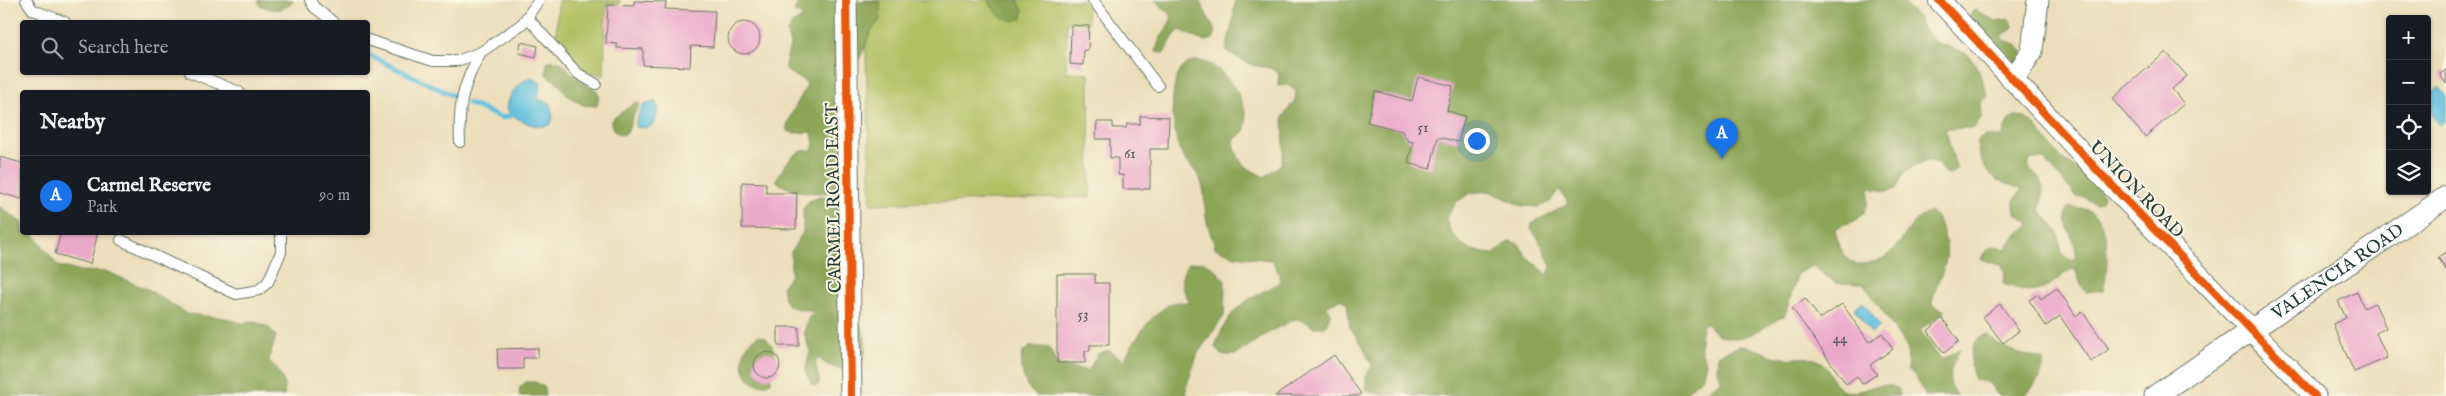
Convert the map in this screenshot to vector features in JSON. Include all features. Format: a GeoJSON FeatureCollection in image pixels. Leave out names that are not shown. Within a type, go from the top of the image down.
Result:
{"type":"FeatureCollection","features":[{"type":"Feature","properties":{"kind":"street","name":"CARMEL ROAD EAST"},"geometry":{"type":"LineString","coordinates":[[846,0],[851,396]]}},
{"type":"Feature","properties":{"kind":"street","name":"UNION ROAD"},"geometry":{"type":"LineString","coordinates":[[1939,0],[2251,331],[2315,396]]}},
{"type":"Feature","properties":{"kind":"street"},"geometry":{"type":"LineString","coordinates":[[2013,80],[2032,51],[2038,0]]}},
{"type":"Feature","properties":{"kind":"street","name":"VALENCIA ROAD"},"geometry":{"type":"LineString","coordinates":[[2155,396],[2446,197]]}},
{"type":"Feature","properties":{"kind":"lane"},"geometry":{"type":"LineString","coordinates":[[26,0],[33,10],[60,20]]}},
{"type":"Feature","properties":{"kind":"lane"},"geometry":{"type":"LineString","coordinates":[[310,0],[314,7],[330,20]]}},
{"type":"Feature","properties":{"kind":"lane"},"geometry":{"type":"LineString","coordinates":[[370,41],[433,61],[457,61],[481,52],[522,24],[539,0]]}},
{"type":"Feature","properties":{"kind":"lane"},"geometry":{"type":"LineString","coordinates":[[1093,0],[1158,86]]}},
{"type":"Feature","properties":{"kind":"lane"},"geometry":{"type":"LineString","coordinates":[[528,18],[577,73],[596,84]]}},
{"type":"Feature","properties":{"kind":"lane"},"geometry":{"type":"LineString","coordinates":[[460,142],[460,103],[471,70],[481,52]]}},
{"type":"Feature","properties":{"kind":"lane"},"geometry":{"type":"LineString","coordinates":[[198,75],[235,90]]}},
{"type":"Feature","properties":{"kind":"lane"},"geometry":{"type":"LineString","coordinates":[[121,240],[236,294],[259,290],[268,282],[280,258],[281,235]]}},
{"type":"Feature","properties":{"kind":"green space"},"geometry":{"type":"Polygon","coordinates":[[[258,0],[293,0],[286,7],[278,9],[260,5],[258,0]]]}},
{"type":"Feature","properties":{"kind":"green space"},"geometry":{"type":"Polygon","coordinates":[[[558,0],[620,0],[620,4],[606,4],[604,75],[587,72],[556,39],[558,0]]]}},
{"type":"Feature","properties":{"kind":"green space"},"geometry":{"type":"Polygon","coordinates":[[[799,0],[880,2],[880,20],[871,32],[858,62],[853,67],[842,190],[835,192],[797,191],[781,185],[776,180],[786,163],[794,155],[799,152],[812,150],[814,144],[812,132],[795,133],[787,131],[791,114],[807,84],[789,72],[785,65],[790,46],[787,32],[793,23],[801,19],[802,15],[794,12],[799,0]]]}},
{"type":"Feature","properties":{"kind":"green space"},"geometry":{"type":"Polygon","coordinates":[[[864,0],[1086,0],[1088,23],[1067,22],[1066,72],[1089,73],[1090,197],[871,204],[864,0]]]}},
{"type":"Feature","properties":{"kind":"green space"},"geometry":{"type":"Polygon","coordinates":[[[989,0],[1018,0],[1023,11],[1022,18],[1011,20],[1002,17],[994,10],[989,0]]]}},
{"type":"Feature","properties":{"kind":"green space"},"geometry":{"type":"Polygon","coordinates":[[[1155,0],[1199,0],[1215,31],[1213,39],[1200,40],[1180,30],[1175,34],[1164,53],[1156,52],[1172,16],[1155,0]]]}},
{"type":"Feature","properties":{"kind":"green space"},"geometry":{"type":"Polygon","coordinates":[[[1235,0],[1901,0],[1919,18],[1925,31],[1934,41],[1967,54],[1977,66],[1988,96],[1981,102],[1982,116],[1974,128],[1945,129],[1957,170],[1948,175],[1935,162],[1926,160],[1904,173],[1896,189],[1886,191],[1869,188],[1867,205],[1863,214],[1855,221],[1841,225],[1835,230],[1846,258],[1861,264],[1875,262],[1886,256],[1921,217],[1931,212],[1935,217],[1943,232],[1946,254],[1932,305],[1945,311],[1920,330],[1941,360],[1960,349],[1950,372],[1950,383],[1957,396],[1925,396],[1915,375],[1907,370],[1908,349],[1864,284],[1836,283],[1813,266],[1798,273],[1785,315],[1752,334],[1733,338],[1725,337],[1716,333],[1704,322],[1700,342],[1706,362],[1703,376],[1686,393],[1688,396],[1413,396],[1404,392],[1390,395],[1376,393],[1366,390],[1366,376],[1372,366],[1363,346],[1350,328],[1347,303],[1340,299],[1326,306],[1331,313],[1325,327],[1313,327],[1305,321],[1295,319],[1271,331],[1235,355],[1221,355],[1215,347],[1226,322],[1247,301],[1280,283],[1279,274],[1272,260],[1234,256],[1215,248],[1207,222],[1204,191],[1201,181],[1181,153],[1175,132],[1173,105],[1176,79],[1181,69],[1189,63],[1199,61],[1211,65],[1231,84],[1245,110],[1246,122],[1243,132],[1234,140],[1237,154],[1247,167],[1265,177],[1281,164],[1284,151],[1283,117],[1295,100],[1296,91],[1288,85],[1278,86],[1279,73],[1270,68],[1252,65],[1226,51],[1233,20],[1235,0]],[[1559,189],[1550,202],[1539,207],[1522,206],[1489,191],[1471,193],[1456,202],[1446,219],[1453,234],[1470,249],[1494,254],[1509,241],[1519,244],[1527,257],[1548,275],[1551,266],[1538,238],[1531,229],[1532,223],[1569,204],[1559,189]]]}},
{"type":"Feature","properties":{"kind":"green space"},"geometry":{"type":"Polygon","coordinates":[[[1975,10],[1995,21],[2009,19],[2013,25],[2012,29],[2003,35],[2003,40],[2014,43],[2024,52],[2015,65],[1967,22],[1971,13],[1975,10]]]}},
{"type":"Feature","properties":{"kind":"green space"},"geometry":{"type":"Polygon","coordinates":[[[552,60],[562,63],[576,78],[596,90],[599,95],[597,106],[583,105],[568,96],[557,82],[546,75],[547,62],[552,60]]]}},
{"type":"Feature","properties":{"kind":"green space"},"geometry":{"type":"Polygon","coordinates":[[[636,102],[640,104],[627,133],[621,135],[613,129],[611,120],[636,102]]]}},
{"type":"Feature","properties":{"kind":"green space"},"geometry":{"type":"Polygon","coordinates":[[[2015,116],[2024,117],[2037,127],[2058,155],[2093,183],[2103,196],[2101,201],[2096,204],[2084,197],[2077,197],[2044,159],[2031,159],[2028,165],[2041,181],[2043,191],[2040,210],[2058,232],[2062,254],[2071,260],[2076,258],[2076,251],[2066,219],[2069,207],[2090,211],[2100,222],[2104,230],[2107,251],[2103,290],[2086,292],[2075,269],[2066,272],[2051,285],[2044,288],[2032,291],[2018,289],[2003,284],[2005,271],[2002,266],[1981,259],[1984,253],[1992,247],[2007,249],[2013,238],[2030,224],[2016,214],[2014,201],[2022,188],[2004,183],[1990,174],[1984,167],[1978,151],[1978,140],[1985,136],[2002,137],[2008,121],[2015,116]]]}},
{"type":"Feature","properties":{"kind":"green space"},"geometry":{"type":"Polygon","coordinates":[[[822,196],[831,201],[841,211],[852,224],[860,238],[864,252],[862,263],[853,269],[835,269],[851,308],[861,326],[866,346],[863,360],[858,367],[836,368],[817,357],[816,364],[819,384],[816,386],[812,385],[805,371],[810,352],[804,332],[808,319],[814,312],[788,306],[784,299],[782,287],[791,275],[791,252],[803,232],[803,209],[809,201],[822,196]]]}},
{"type":"Feature","properties":{"kind":"green space"},"geometry":{"type":"Polygon","coordinates":[[[0,207],[20,222],[20,235],[35,235],[58,266],[79,271],[108,272],[149,290],[187,314],[225,318],[241,323],[255,322],[268,327],[276,336],[269,360],[281,376],[284,385],[284,396],[0,396],[0,207]]]}},
{"type":"Feature","properties":{"kind":"green space"},"geometry":{"type":"Polygon","coordinates":[[[1204,262],[1216,270],[1225,281],[1224,316],[1198,353],[1186,387],[1187,396],[1037,396],[1028,388],[1022,371],[1021,359],[1022,353],[1031,346],[1049,348],[1057,364],[1088,371],[1098,354],[1109,350],[1124,361],[1138,336],[1159,312],[1166,306],[1176,302],[1190,303],[1183,288],[1183,274],[1189,263],[1204,262]]]}},
{"type":"Feature","properties":{"kind":"green space"},"geometry":{"type":"Polygon","coordinates":[[[1988,335],[1997,344],[2019,354],[2043,359],[2041,374],[2025,396],[1999,396],[1990,384],[1975,380],[1971,363],[1972,351],[1981,336],[1988,335]]]}},
{"type":"Feature","properties":{"kind":"green space"},"geometry":{"type":"Polygon","coordinates":[[[758,336],[765,337],[771,344],[775,355],[762,353],[755,359],[754,367],[757,374],[767,378],[771,377],[771,382],[762,385],[754,383],[748,377],[744,370],[743,360],[745,351],[750,343],[758,336]]]}},
{"type":"Feature","properties":{"kind":"green space"},"geometry":{"type":"Polygon","coordinates":[[[1739,346],[1752,348],[1777,357],[1812,358],[1824,365],[1836,385],[1844,391],[1858,391],[1884,385],[1899,389],[1899,396],[1707,396],[1705,393],[1722,380],[1717,372],[1718,355],[1739,346]]]}},
{"type":"Feature","properties":{"kind":"green space"},"geometry":{"type":"Polygon","coordinates":[[[526,382],[535,382],[544,387],[545,396],[519,396],[520,387],[526,382]]]}},
{"type":"Feature","properties":{"kind":"water"},"geometry":{"type":"Polygon","coordinates":[[[530,77],[541,83],[537,99],[550,103],[553,117],[551,124],[546,126],[528,123],[507,110],[511,95],[521,83],[530,77]]]}},
{"type":"Feature","properties":{"kind":"water"},"geometry":{"type":"Polygon","coordinates":[[[2439,87],[2446,97],[2446,121],[2440,125],[2431,112],[2431,93],[2439,87]]]}},
{"type":"Feature","properties":{"kind":"water"},"geometry":{"type":"Polygon","coordinates":[[[655,101],[658,108],[655,123],[647,128],[636,127],[636,121],[642,106],[655,101]]]}},
{"type":"Feature","properties":{"kind":"water"},"geometry":{"type":"Polygon","coordinates":[[[1863,302],[1880,326],[1871,333],[1854,308],[1863,302]]]}},
{"type":"Feature","properties":{"kind":"building"},"geometry":{"type":"Polygon","coordinates":[[[634,1],[666,2],[665,9],[715,11],[713,47],[691,46],[690,67],[643,65],[643,49],[617,48],[617,44],[606,43],[608,5],[634,6],[634,1]]]}},
{"type":"Feature","properties":{"kind":"building"},"geometry":{"type":"Polygon","coordinates":[[[744,22],[755,27],[760,38],[755,49],[744,54],[733,49],[728,38],[733,27],[744,22]]]}},
{"type":"Feature","properties":{"kind":"building"},"geometry":{"type":"Polygon","coordinates":[[[1071,25],[1089,26],[1088,50],[1084,50],[1083,65],[1070,64],[1071,25]]]}},
{"type":"Feature","properties":{"kind":"building"},"geometry":{"type":"Polygon","coordinates":[[[521,42],[538,46],[536,57],[519,53],[521,42]]]}},
{"type":"Feature","properties":{"kind":"building"},"geometry":{"type":"Polygon","coordinates":[[[2166,52],[2187,76],[2172,89],[2184,104],[2145,137],[2112,99],[2166,52]]]}},
{"type":"Feature","properties":{"kind":"building"},"geometry":{"type":"Polygon","coordinates":[[[2446,70],[2446,84],[2440,74],[2446,70]]]}},
{"type":"Feature","properties":{"kind":"building"},"geometry":{"type":"Polygon","coordinates":[[[1418,77],[1453,86],[1447,111],[1465,116],[1458,142],[1438,137],[1430,169],[1408,163],[1413,142],[1408,141],[1402,131],[1367,122],[1375,91],[1412,101],[1418,77]]]}},
{"type":"Feature","properties":{"kind":"building"},"geometry":{"type":"Polygon","coordinates":[[[1140,116],[1169,117],[1168,149],[1150,149],[1150,189],[1123,189],[1123,175],[1118,175],[1118,158],[1110,158],[1110,139],[1096,139],[1097,122],[1113,122],[1113,128],[1126,128],[1127,124],[1140,124],[1140,116]]]}},
{"type":"Feature","properties":{"kind":"building"},"geometry":{"type":"Polygon","coordinates":[[[0,157],[20,162],[20,198],[0,193],[0,157]]]}},
{"type":"Feature","properties":{"kind":"building"},"geometry":{"type":"Polygon","coordinates":[[[742,182],[766,183],[766,193],[797,193],[796,229],[742,228],[742,182]]]}},
{"type":"Feature","properties":{"kind":"building"},"geometry":{"type":"Polygon","coordinates":[[[60,235],[97,235],[90,264],[55,254],[60,235]]]}},
{"type":"Feature","properties":{"kind":"building"},"geometry":{"type":"Polygon","coordinates":[[[2446,252],[2446,270],[2438,257],[2446,252]]]}},
{"type":"Feature","properties":{"kind":"building"},"geometry":{"type":"Polygon","coordinates":[[[1057,274],[1095,274],[1095,283],[1109,283],[1109,345],[1090,345],[1090,351],[1085,351],[1085,363],[1057,363],[1057,274]]]}},
{"type":"Feature","properties":{"kind":"building"},"geometry":{"type":"Polygon","coordinates":[[[2057,288],[2076,316],[2082,311],[2109,349],[2091,362],[2060,316],[2046,326],[2029,300],[2038,294],[2041,299],[2057,288]]]}},
{"type":"Feature","properties":{"kind":"building"},"geometry":{"type":"Polygon","coordinates":[[[2357,292],[2364,308],[2375,303],[2386,328],[2376,333],[2387,358],[2354,372],[2333,324],[2346,318],[2338,301],[2357,292]]]}},
{"type":"Feature","properties":{"kind":"building"},"geometry":{"type":"Polygon","coordinates":[[[1805,298],[1820,319],[1842,304],[1869,342],[1882,333],[1893,349],[1870,365],[1877,374],[1862,384],[1857,376],[1846,384],[1792,308],[1805,298]]]}},
{"type":"Feature","properties":{"kind":"building"},"geometry":{"type":"Polygon","coordinates":[[[2000,304],[2019,331],[2003,343],[1983,317],[2000,304]]]}},
{"type":"Feature","properties":{"kind":"building"},"geometry":{"type":"Polygon","coordinates":[[[1942,318],[1959,341],[1944,353],[1928,331],[1942,318]]]}},
{"type":"Feature","properties":{"kind":"building"},"geometry":{"type":"Polygon","coordinates":[[[778,327],[799,327],[799,346],[778,346],[778,327]]]}},
{"type":"Feature","properties":{"kind":"building"},"geometry":{"type":"Polygon","coordinates":[[[538,348],[538,358],[523,358],[523,369],[498,369],[497,349],[538,348]]]}},
{"type":"Feature","properties":{"kind":"building"},"geometry":{"type":"Polygon","coordinates":[[[767,352],[776,356],[780,365],[776,374],[767,378],[758,374],[754,365],[758,356],[767,352]]]}},
{"type":"Feature","properties":{"kind":"building"},"geometry":{"type":"Polygon","coordinates":[[[1334,355],[1361,394],[1357,396],[1275,396],[1334,355]]]}},
{"type":"Feature","properties":{"kind":"waterway"},"geometry":{"type":"LineString","coordinates":[[370,56],[456,97]]}},
{"type":"Feature","properties":{"kind":"waterway"},"geometry":{"type":"LineString","coordinates":[[468,103],[502,118],[512,115]]}},
{"type":"Feature","properties":{"kind":"cycle path"},"geometry":{"type":"LineString","coordinates":[[846,0],[851,396]]}},
{"type":"Feature","properties":{"kind":"cycle path"},"geometry":{"type":"LineString","coordinates":[[1939,0],[2100,173],[2315,396]]}},
{"type":"Feature","properties":{"kind":"place","name":"Carmel Reserve"},"geometry":{"type":"Point","coordinates":[1722,159]}}]}
